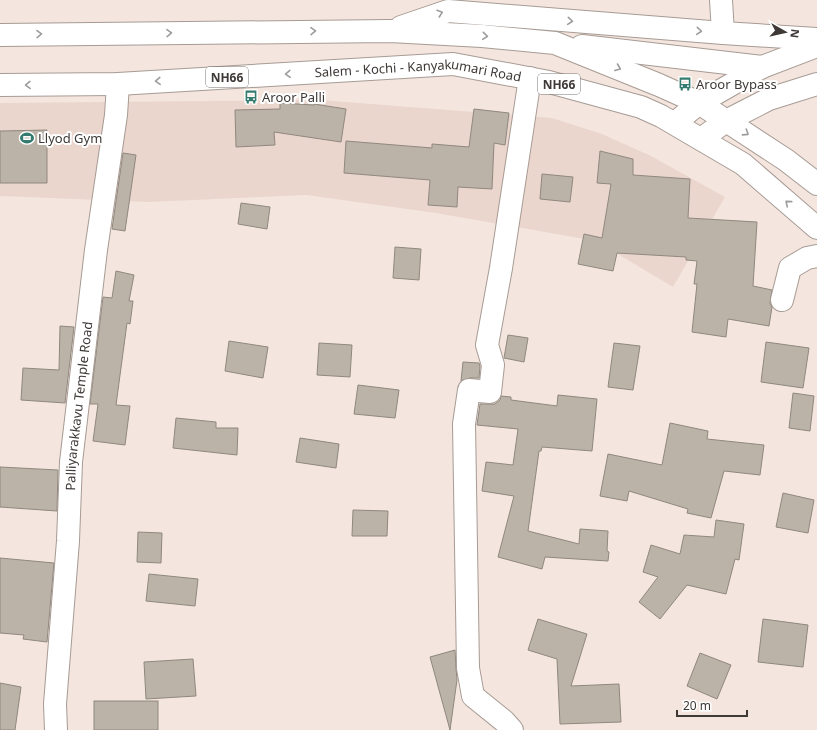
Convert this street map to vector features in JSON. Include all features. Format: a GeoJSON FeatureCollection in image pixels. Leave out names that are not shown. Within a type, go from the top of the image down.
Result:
{"type":"FeatureCollection","features":[{"type":"Feature","properties":{"kind":"main road"},"geometry":{"type":"LineString","coordinates":[[721,0],[723,33]]}},
{"type":"Feature","properties":{"kind":"main road"},"geometry":{"type":"LineString","coordinates":[[390,30],[448,10],[723,33],[817,39]]}},
{"type":"Feature","properties":{"kind":"main road","name":"NH66"},"geometry":{"type":"LineString","coordinates":[[0,35],[390,30],[482,36],[556,43],[699,103],[786,160],[817,184]]}},
{"type":"Feature","properties":{"kind":"main road"},"geometry":{"type":"LineString","coordinates":[[556,43],[762,67]]}},
{"type":"Feature","properties":{"kind":"main road"},"geometry":{"type":"LineString","coordinates":[[674,123],[699,103],[762,67],[817,46]]}},
{"type":"Feature","properties":{"kind":"main road","name":"Salem - Kochi - Kanyakumari Road"},"geometry":{"type":"LineString","coordinates":[[0,85],[118,84],[453,64],[549,82],[640,107],[674,123],[743,164],[817,228]]}},
{"type":"Feature","properties":{"kind":"main road"},"geometry":{"type":"LineString","coordinates":[[512,730],[504,721],[473,696],[469,675],[464,424],[469,390],[490,392],[493,365],[487,345],[501,268],[530,78]]}},
{"type":"Feature","properties":{"kind":"main road","name":"Palliyarakkavu Temple Road"},"geometry":{"type":"LineString","coordinates":[[56,730],[54,704],[68,541],[71,462],[78,414],[86,327],[116,115],[118,84]]}},
{"type":"Feature","properties":{"kind":"main road"},"geometry":{"type":"LineString","coordinates":[[701,139],[726,121],[769,99],[817,84]]}},
{"type":"Feature","properties":{"kind":"main road"},"geometry":{"type":"LineString","coordinates":[[782,300],[790,268],[807,258],[817,256]]}},
{"type":"Feature","properties":{"kind":"shaded area"},"geometry":{"type":"Polygon","coordinates":[[[320,100],[552,118],[602,134],[651,156],[725,197],[673,287],[596,241],[436,213],[306,195],[149,202],[0,196],[0,103],[320,100]]]}},
{"type":"Feature","properties":{"kind":"building"},"geometry":{"type":"Polygon","coordinates":[[[280,103],[314,104],[346,109],[341,142],[274,132],[275,145],[236,147],[235,110],[280,109],[280,103]]]}},
{"type":"Feature","properties":{"kind":"building"},"geometry":{"type":"Polygon","coordinates":[[[474,109],[509,113],[505,145],[494,143],[492,189],[458,187],[457,207],[428,205],[430,180],[344,173],[346,141],[432,148],[432,144],[469,147],[474,109]]]}},
{"type":"Feature","properties":{"kind":"building"},"geometry":{"type":"Polygon","coordinates":[[[47,130],[47,183],[0,183],[0,131],[47,130]]]}},
{"type":"Feature","properties":{"kind":"building"},"geometry":{"type":"Polygon","coordinates":[[[600,151],[633,159],[633,175],[690,179],[688,218],[757,222],[753,286],[772,290],[770,303],[772,307],[769,326],[728,319],[726,337],[692,332],[697,284],[694,284],[697,261],[686,260],[686,257],[617,253],[613,271],[578,264],[584,234],[602,238],[611,184],[597,183],[600,151]]]}},
{"type":"Feature","properties":{"kind":"building"},"geometry":{"type":"Polygon","coordinates":[[[123,153],[136,155],[125,231],[112,229],[123,153]]]}},
{"type":"Feature","properties":{"kind":"building"},"geometry":{"type":"Polygon","coordinates":[[[542,174],[573,177],[570,202],[540,199],[542,174]]]}},
{"type":"Feature","properties":{"kind":"building"},"geometry":{"type":"Polygon","coordinates":[[[241,203],[270,207],[267,229],[238,224],[241,203]]]}},
{"type":"Feature","properties":{"kind":"building"},"geometry":{"type":"Polygon","coordinates":[[[395,247],[421,249],[419,280],[393,278],[395,247]]]}},
{"type":"Feature","properties":{"kind":"building"},"geometry":{"type":"Polygon","coordinates":[[[116,271],[134,275],[129,301],[133,301],[130,324],[127,323],[116,405],[130,406],[125,445],[93,441],[98,404],[90,404],[103,297],[112,298],[116,271]]]}},
{"type":"Feature","properties":{"kind":"building"},"geometry":{"type":"Polygon","coordinates":[[[60,326],[74,327],[65,403],[21,400],[23,368],[59,370],[60,326]]]}},
{"type":"Feature","properties":{"kind":"building"},"geometry":{"type":"Polygon","coordinates":[[[508,335],[528,338],[524,362],[504,358],[508,335]]]}},
{"type":"Feature","properties":{"kind":"building"},"geometry":{"type":"Polygon","coordinates":[[[229,341],[268,347],[263,378],[225,371],[229,341]]]}},
{"type":"Feature","properties":{"kind":"building"},"geometry":{"type":"Polygon","coordinates":[[[766,342],[809,348],[803,388],[761,382],[766,342]]]}},
{"type":"Feature","properties":{"kind":"building"},"geometry":{"type":"Polygon","coordinates":[[[319,343],[352,345],[350,377],[317,375],[319,343]]]}},
{"type":"Feature","properties":{"kind":"building"},"geometry":{"type":"Polygon","coordinates":[[[614,343],[640,346],[633,390],[608,387],[614,343]]]}},
{"type":"Feature","properties":{"kind":"building"},"geometry":{"type":"Polygon","coordinates":[[[463,362],[479,363],[479,378],[470,378],[461,381],[463,362]]]}},
{"type":"Feature","properties":{"kind":"building"},"geometry":{"type":"Polygon","coordinates":[[[358,385],[399,390],[395,418],[354,414],[358,385]]]}},
{"type":"Feature","properties":{"kind":"building"},"geometry":{"type":"Polygon","coordinates":[[[793,393],[814,396],[810,431],[789,428],[793,393]]]}},
{"type":"Feature","properties":{"kind":"building"},"geometry":{"type":"Polygon","coordinates":[[[558,395],[597,399],[592,451],[542,447],[541,451],[539,451],[528,531],[579,544],[580,529],[608,531],[607,551],[609,552],[608,561],[545,557],[542,569],[498,557],[514,496],[482,491],[486,462],[513,465],[518,429],[477,425],[480,404],[495,404],[500,400],[501,396],[511,397],[511,400],[557,406],[558,395]]]}},
{"type":"Feature","properties":{"kind":"building"},"geometry":{"type":"Polygon","coordinates":[[[176,418],[216,422],[216,428],[238,428],[237,455],[173,448],[176,418]]]}},
{"type":"Feature","properties":{"kind":"building"},"geometry":{"type":"Polygon","coordinates":[[[670,423],[708,431],[707,439],[764,445],[760,475],[724,471],[711,518],[687,513],[688,509],[629,491],[627,501],[600,496],[608,454],[662,465],[670,423]]]}},
{"type":"Feature","properties":{"kind":"building"},"geometry":{"type":"Polygon","coordinates":[[[300,438],[339,444],[336,468],[296,462],[300,438]]]}},
{"type":"Feature","properties":{"kind":"building"},"geometry":{"type":"Polygon","coordinates":[[[0,467],[58,470],[57,511],[0,507],[0,467]]]}},
{"type":"Feature","properties":{"kind":"building"},"geometry":{"type":"Polygon","coordinates":[[[783,493],[814,500],[808,533],[776,527],[783,493]]]}},
{"type":"Feature","properties":{"kind":"building"},"geometry":{"type":"Polygon","coordinates":[[[353,510],[388,511],[387,536],[352,536],[353,510]]]}},
{"type":"Feature","properties":{"kind":"building"},"geometry":{"type":"Polygon","coordinates":[[[716,520],[744,524],[739,560],[735,559],[726,594],[687,585],[660,619],[639,602],[658,577],[643,572],[651,545],[680,554],[684,535],[714,537],[716,520]]]}},
{"type":"Feature","properties":{"kind":"building"},"geometry":{"type":"Polygon","coordinates":[[[138,532],[162,533],[161,563],[137,562],[138,532]]]}},
{"type":"Feature","properties":{"kind":"building"},"geometry":{"type":"Polygon","coordinates":[[[0,558],[54,563],[47,642],[23,639],[24,635],[0,633],[0,558]]]}},
{"type":"Feature","properties":{"kind":"building"},"geometry":{"type":"Polygon","coordinates":[[[149,574],[198,579],[195,606],[146,601],[149,574]]]}},
{"type":"Feature","properties":{"kind":"building"},"geometry":{"type":"Polygon","coordinates":[[[538,619],[587,634],[571,686],[619,684],[621,722],[560,724],[557,659],[528,650],[538,619]]]}},
{"type":"Feature","properties":{"kind":"building"},"geometry":{"type":"Polygon","coordinates":[[[763,619],[808,625],[803,667],[758,662],[763,619]]]}},
{"type":"Feature","properties":{"kind":"building"},"geometry":{"type":"Polygon","coordinates":[[[455,650],[457,680],[450,730],[430,657],[455,650]]]}},
{"type":"Feature","properties":{"kind":"building"},"geometry":{"type":"Polygon","coordinates":[[[700,653],[731,665],[717,699],[687,686],[700,653]]]}},
{"type":"Feature","properties":{"kind":"building"},"geometry":{"type":"Polygon","coordinates":[[[193,659],[196,696],[146,699],[144,662],[193,659]]]}},
{"type":"Feature","properties":{"kind":"building"},"geometry":{"type":"Polygon","coordinates":[[[0,683],[21,687],[15,730],[0,730],[0,683]]]}},
{"type":"Feature","properties":{"kind":"building"},"geometry":{"type":"Polygon","coordinates":[[[94,701],[158,701],[158,730],[94,730],[94,701]]]}},
{"type":"Feature","properties":{"kind":"place","name":"Aroor Bypass"},"geometry":{"type":"Point","coordinates":[685,84]}},
{"type":"Feature","properties":{"kind":"place","name":"Aroor Palli"},"geometry":{"type":"Point","coordinates":[251,97]}},
{"type":"Feature","properties":{"kind":"place","name":"Llyod Gym"},"geometry":{"type":"Point","coordinates":[27,138]}}]}
